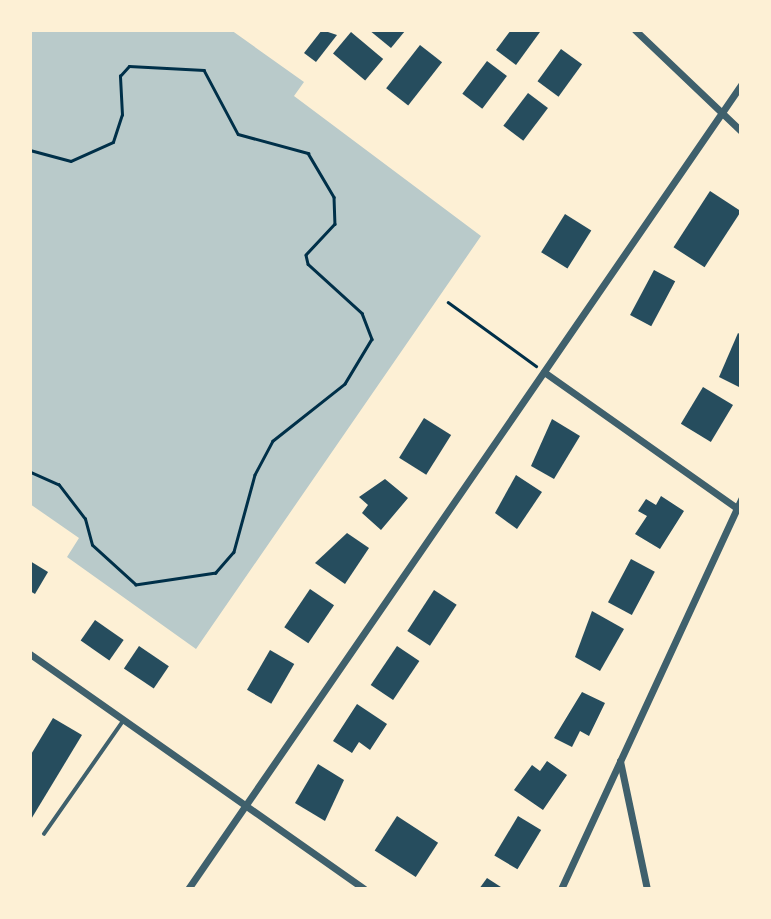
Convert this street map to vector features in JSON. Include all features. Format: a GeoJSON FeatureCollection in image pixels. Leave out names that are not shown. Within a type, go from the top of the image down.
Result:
{"type":"FeatureCollection","features":[{"type":"Feature","properties":{"kind":"street"},"geometry":{"type":"LineString","coordinates":[[635,30],[741,131]]}},
{"type":"Feature","properties":{"kind":"street"},"geometry":{"type":"LineString","coordinates":[[188,889],[741,85]]}},
{"type":"Feature","properties":{"kind":"street"},"geometry":{"type":"LineString","coordinates":[[544,372],[737,508]]}},
{"type":"Feature","properties":{"kind":"street"},"geometry":{"type":"LineString","coordinates":[[561,889],[741,499]]}},
{"type":"Feature","properties":{"kind":"street"},"geometry":{"type":"LineString","coordinates":[[30,654],[364,889]]}},
{"type":"Feature","properties":{"kind":"street"},"geometry":{"type":"LineString","coordinates":[[619,760],[647,889]]}},
{"type":"Feature","properties":{"kind":"lane"},"geometry":{"type":"LineString","coordinates":[[44,834],[123,721]]}},
{"type":"Feature","properties":{"kind":"path"},"geometry":{"type":"LineString","coordinates":[[30,150],[71,161],[113,142],[122,116],[122,72],[148,64],[196,68],[209,75],[227,124],[237,134],[308,153],[334,197],[335,224],[306,255],[308,264],[362,313],[372,339],[345,384],[272,441],[255,475],[234,552],[216,573],[136,585],[92,545],[85,519],[60,485],[30,472]]}},
{"type":"Feature","properties":{"kind":"path"},"geometry":{"type":"LineString","coordinates":[[448,302],[544,372]]}},
{"type":"Feature","properties":{"kind":"shaded area"},"geometry":{"type":"Polygon","coordinates":[[[30,30],[231,30],[304,82],[294,96],[481,236],[196,649],[67,557],[79,538],[30,504],[30,30]]]}},
{"type":"Feature","properties":{"kind":"building"},"geometry":{"type":"Polygon","coordinates":[[[322,30],[337,35],[316,62],[304,53],[322,30]]]}},
{"type":"Feature","properties":{"kind":"building"},"geometry":{"type":"Polygon","coordinates":[[[369,30],[403,30],[405,31],[391,48],[369,30]]]}},
{"type":"Feature","properties":{"kind":"building"},"geometry":{"type":"Polygon","coordinates":[[[511,30],[540,32],[516,65],[496,50],[511,30]]]}},
{"type":"Feature","properties":{"kind":"building"},"geometry":{"type":"Polygon","coordinates":[[[351,32],[383,59],[365,80],[333,53],[351,32]]]}},
{"type":"Feature","properties":{"kind":"building"},"geometry":{"type":"Polygon","coordinates":[[[420,45],[442,62],[408,106],[386,88],[420,45]]]}},
{"type":"Feature","properties":{"kind":"building"},"geometry":{"type":"Polygon","coordinates":[[[561,49],[582,64],[559,97],[537,81],[561,49]]]}},
{"type":"Feature","properties":{"kind":"building"},"geometry":{"type":"Polygon","coordinates":[[[487,61],[507,76],[482,109],[462,94],[487,61]]]}},
{"type":"Feature","properties":{"kind":"building"},"geometry":{"type":"Polygon","coordinates":[[[528,93],[548,108],[523,141],[503,126],[528,93]]]}},
{"type":"Feature","properties":{"kind":"building"},"geometry":{"type":"Polygon","coordinates":[[[710,191],[741,211],[705,267],[674,247],[710,191]]]}},
{"type":"Feature","properties":{"kind":"building"},"geometry":{"type":"Polygon","coordinates":[[[565,214],[591,230],[567,269],[541,252],[565,214]]]}},
{"type":"Feature","properties":{"kind":"building"},"geometry":{"type":"Polygon","coordinates":[[[654,270],[675,281],[651,326],[630,315],[654,270]]]}},
{"type":"Feature","properties":{"kind":"building"},"geometry":{"type":"Polygon","coordinates":[[[738,333],[741,335],[741,388],[719,377],[738,333]]]}},
{"type":"Feature","properties":{"kind":"building"},"geometry":{"type":"Polygon","coordinates":[[[703,387],[733,405],[711,442],[681,424],[703,387]]]}},
{"type":"Feature","properties":{"kind":"building"},"geometry":{"type":"Polygon","coordinates":[[[424,418],[451,435],[426,475],[399,458],[424,418]]]}},
{"type":"Feature","properties":{"kind":"building"},"geometry":{"type":"Polygon","coordinates":[[[552,419],[580,436],[554,479],[531,466],[552,419]]]}},
{"type":"Feature","properties":{"kind":"building"},"geometry":{"type":"Polygon","coordinates":[[[516,475],[542,492],[517,529],[495,513],[516,475]]]}},
{"type":"Feature","properties":{"kind":"building"},"geometry":{"type":"Polygon","coordinates":[[[385,479],[408,498],[381,530],[362,513],[368,505],[359,497],[385,479]]]}},
{"type":"Feature","properties":{"kind":"building"},"geometry":{"type":"Polygon","coordinates":[[[661,496],[684,511],[660,549],[635,534],[647,516],[638,511],[646,499],[656,505],[661,496]]]}},
{"type":"Feature","properties":{"kind":"building"},"geometry":{"type":"Polygon","coordinates":[[[347,533],[369,548],[345,584],[315,563],[347,533]]]}},
{"type":"Feature","properties":{"kind":"building"},"geometry":{"type":"Polygon","coordinates":[[[631,559],[655,572],[632,615],[608,602],[631,559]]]}},
{"type":"Feature","properties":{"kind":"building"},"geometry":{"type":"Polygon","coordinates":[[[30,561],[48,572],[35,594],[30,591],[30,561]]]}},
{"type":"Feature","properties":{"kind":"building"},"geometry":{"type":"Polygon","coordinates":[[[310,589],[334,605],[308,643],[284,627],[310,589]]]}},
{"type":"Feature","properties":{"kind":"building"},"geometry":{"type":"Polygon","coordinates":[[[434,590],[457,605],[430,646],[407,631],[434,590]]]}},
{"type":"Feature","properties":{"kind":"building"},"geometry":{"type":"Polygon","coordinates":[[[592,611],[624,629],[600,671],[575,657],[592,611]]]}},
{"type":"Feature","properties":{"kind":"building"},"geometry":{"type":"Polygon","coordinates":[[[95,620],[124,640],[109,661],[81,640],[95,620]]]}},
{"type":"Feature","properties":{"kind":"building"},"geometry":{"type":"Polygon","coordinates":[[[139,646],[169,666],[154,689],[124,668],[139,646]]]}},
{"type":"Feature","properties":{"kind":"building"},"geometry":{"type":"Polygon","coordinates":[[[397,646],[419,661],[393,700],[371,685],[397,646]]]}},
{"type":"Feature","properties":{"kind":"building"},"geometry":{"type":"Polygon","coordinates":[[[270,650],[294,664],[271,704],[247,690],[270,650]]]}},
{"type":"Feature","properties":{"kind":"building"},"geometry":{"type":"Polygon","coordinates":[[[582,692],[605,703],[589,736],[580,731],[572,747],[554,738],[582,692]]]}},
{"type":"Feature","properties":{"kind":"building"},"geometry":{"type":"Polygon","coordinates":[[[357,704],[387,724],[370,750],[359,742],[352,753],[333,741],[357,704]]]}},
{"type":"Feature","properties":{"kind":"building"},"geometry":{"type":"Polygon","coordinates":[[[53,718],[82,735],[30,821],[30,756],[53,718]]]}},
{"type":"Feature","properties":{"kind":"building"},"geometry":{"type":"Polygon","coordinates":[[[547,761],[567,775],[543,810],[514,790],[532,765],[540,771],[547,761]]]}},
{"type":"Feature","properties":{"kind":"building"},"geometry":{"type":"Polygon","coordinates":[[[318,764],[344,780],[325,821],[295,803],[318,764]]]}},
{"type":"Feature","properties":{"kind":"building"},"geometry":{"type":"Polygon","coordinates":[[[397,816],[438,843],[416,877],[375,850],[397,816]]]}},
{"type":"Feature","properties":{"kind":"building"},"geometry":{"type":"Polygon","coordinates":[[[518,816],[541,830],[517,869],[494,855],[518,816]]]}},
{"type":"Feature","properties":{"kind":"building"},"geometry":{"type":"Polygon","coordinates":[[[487,878],[504,889],[479,889],[487,878]]]}}]}
